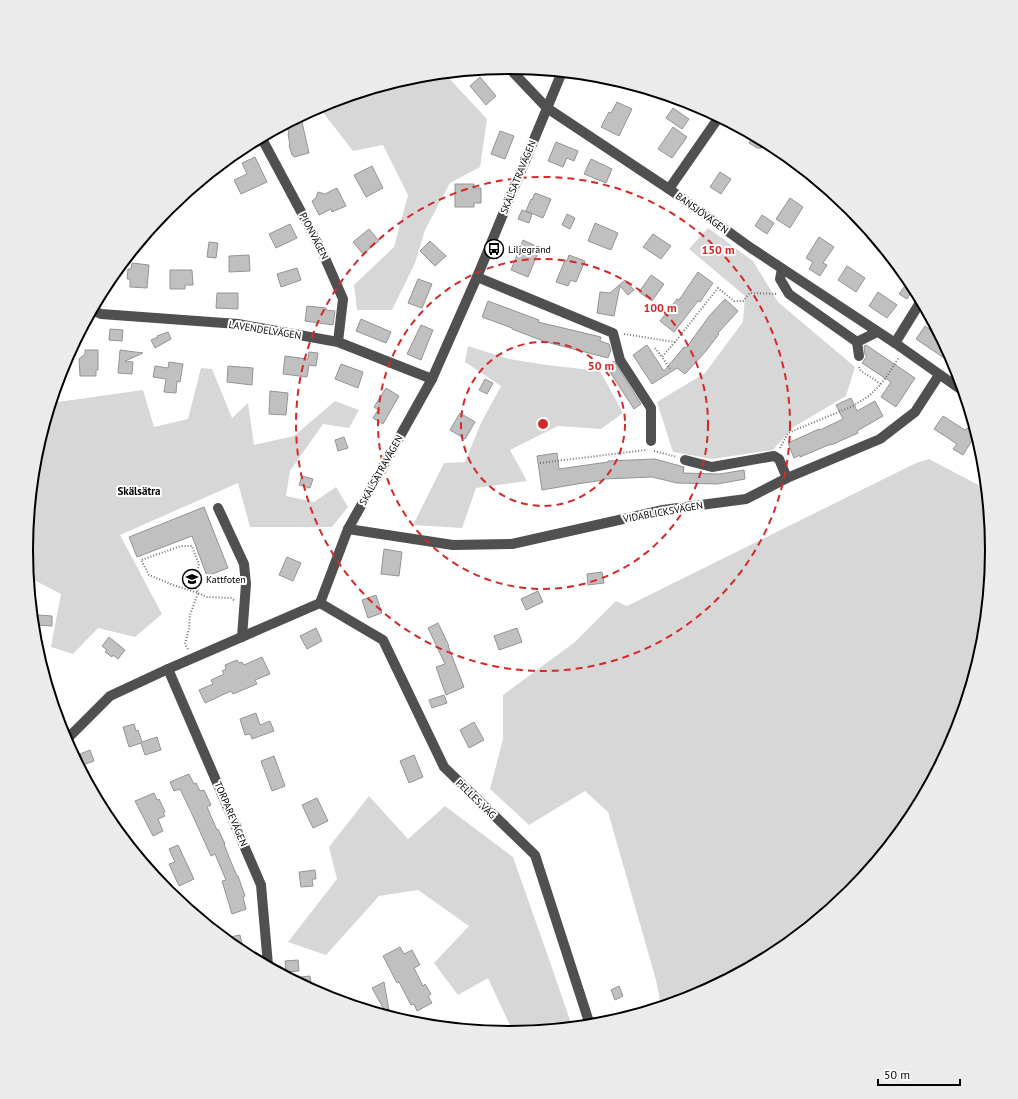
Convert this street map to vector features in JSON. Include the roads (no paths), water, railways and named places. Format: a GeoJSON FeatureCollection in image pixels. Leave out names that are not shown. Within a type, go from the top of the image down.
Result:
{"type":"FeatureCollection","features":[{"type":"Feature","properties":{"kind":"street","name":"BANSJÖVÄGEN"},"geometry":{"type":"LineString","coordinates":[[515,74],[547,108],[669,189],[751,248],[895,343],[956,386]]}},
{"type":"Feature","properties":{"kind":"street","name":"SKÄLSÄTRAVÄGEN"},"geometry":{"type":"LineString","coordinates":[[320,603],[348,529],[432,379],[477,276],[560,77]]}},
{"type":"Feature","properties":{"kind":"street"},"geometry":{"type":"LineString","coordinates":[[669,189],[716,121]]}},
{"type":"Feature","properties":{"kind":"street","name":"PIONVÄGEN"},"geometry":{"type":"LineString","coordinates":[[264,142],[322,249],[343,299],[338,342]]}},
{"type":"Feature","properties":{"kind":"street"},"geometry":{"type":"LineString","coordinates":[[782,269],[780,279],[789,294],[857,342]]}},
{"type":"Feature","properties":{"kind":"street"},"geometry":{"type":"LineString","coordinates":[[477,276],[613,333],[620,360],[651,408],[651,441]]}},
{"type":"Feature","properties":{"kind":"street"},"geometry":{"type":"LineString","coordinates":[[895,343],[918,308]]}},
{"type":"Feature","properties":{"kind":"street","name":"LAVENDELVÄGEN"},"geometry":{"type":"LineString","coordinates":[[96,312],[101,314],[238,324],[338,342],[432,379]]}},
{"type":"Feature","properties":{"kind":"street"},"geometry":{"type":"LineString","coordinates":[[857,342],[877,332]]}},
{"type":"Feature","properties":{"kind":"street"},"geometry":{"type":"LineString","coordinates":[[857,342],[858,361]]}},
{"type":"Feature","properties":{"kind":"street","name":"VIDABLICKSVÄGEN"},"geometry":{"type":"LineString","coordinates":[[348,529],[453,545],[512,544],[662,510],[746,499],[787,478],[880,439],[916,412],[939,374]]}},
{"type":"Feature","properties":{"kind":"street"},"geometry":{"type":"LineString","coordinates":[[685,460],[712,466],[774,456],[780,459],[787,478]]}},
{"type":"Feature","properties":{"kind":"street"},"geometry":{"type":"LineString","coordinates":[[218,508],[244,564],[246,584],[242,637]]}},
{"type":"Feature","properties":{"kind":"street"},"geometry":{"type":"LineString","coordinates":[[71,735],[110,696],[168,669],[320,603]]}},
{"type":"Feature","properties":{"kind":"street","name":"PELLES VÄG"},"geometry":{"type":"LineString","coordinates":[[320,603],[383,640],[444,768],[535,855],[588,1018]]}},
{"type":"Feature","properties":{"kind":"street","name":"TORPAREVÄGEN"},"geometry":{"type":"LineString","coordinates":[[168,669],[261,885],[267,960]]}},
{"type":"Feature","properties":{"kind":"place","name":"Liljegränd"},"geometry":{"type":"Point","coordinates":[494,249]}},
{"type":"Feature","properties":{"kind":"place","name":"Kattfoten"},"geometry":{"type":"Point","coordinates":[192,579]}},
{"type":"Feature","properties":{"kind":"district","name":"Skälsätra"},"geometry":{"type":"Point","coordinates":[139,491]}}]}
